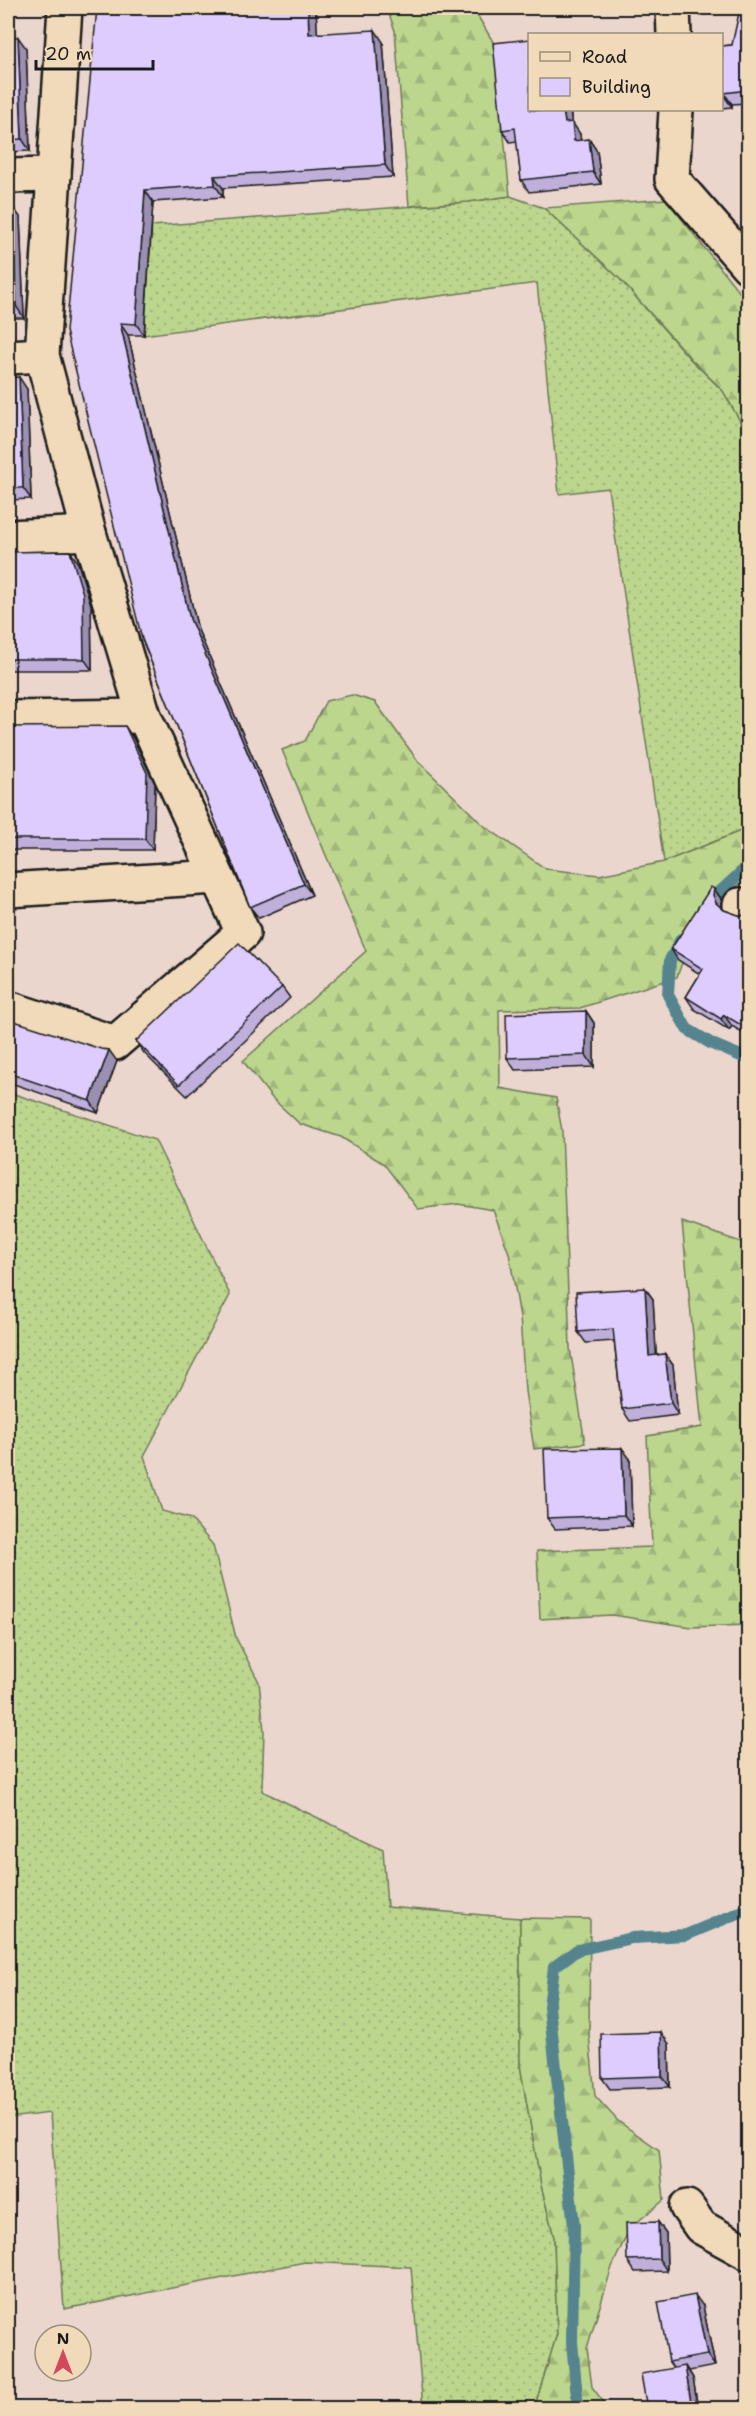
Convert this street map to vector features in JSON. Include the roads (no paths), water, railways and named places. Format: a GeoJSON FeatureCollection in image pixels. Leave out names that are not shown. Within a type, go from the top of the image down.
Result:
{"type":"FeatureCollection","features":[{"type":"Feature","properties":{"kind":"street"},"geometry":{"type":"LineString","coordinates":[[8,1008],[115,1043],[243,933],[144,716],[89,533],[42,356],[65,8]]}},
{"type":"Feature","properties":{"kind":"street"},"geometry":{"type":"LineString","coordinates":[[673,8],[675,33]]}},
{"type":"Feature","properties":{"kind":"street"},"geometry":{"type":"LineString","coordinates":[[676,111],[672,179],[748,266]]}},
{"type":"Feature","properties":{"kind":"street"},"geometry":{"type":"LineString","coordinates":[[8,176],[54,175]]}},
{"type":"Feature","properties":{"kind":"street"},"geometry":{"type":"LineString","coordinates":[[8,357],[42,356]]}},
{"type":"Feature","properties":{"kind":"street"},"geometry":{"type":"LineString","coordinates":[[8,537],[89,533]]}},
{"type":"Feature","properties":{"kind":"street"},"geometry":{"type":"LineString","coordinates":[[8,718],[144,716]]}},
{"type":"Feature","properties":{"kind":"street"},"geometry":{"type":"LineString","coordinates":[[8,890],[218,877]]}},
{"type":"Feature","properties":{"kind":"street"},"geometry":{"type":"LineString","coordinates":[[687,2208],[701,2227],[748,2253]]}},
{"type":"Feature","properties":{"kind":"waterway"},"geometry":{"type":"LineString","coordinates":[[707,904],[748,866]]}},
{"type":"Feature","properties":{"kind":"waterway"},"geometry":{"type":"LineString","coordinates":[[681,939],[670,960],[668,995],[687,1029],[712,1044],[748,1059]]}},
{"type":"Feature","properties":{"kind":"waterway"},"geometry":{"type":"LineString","coordinates":[[578,2408],[572,2342],[574,2226],[549,2007],[554,1967],[577,1950],[632,1938],[686,1935],[748,1909]]}}]}
